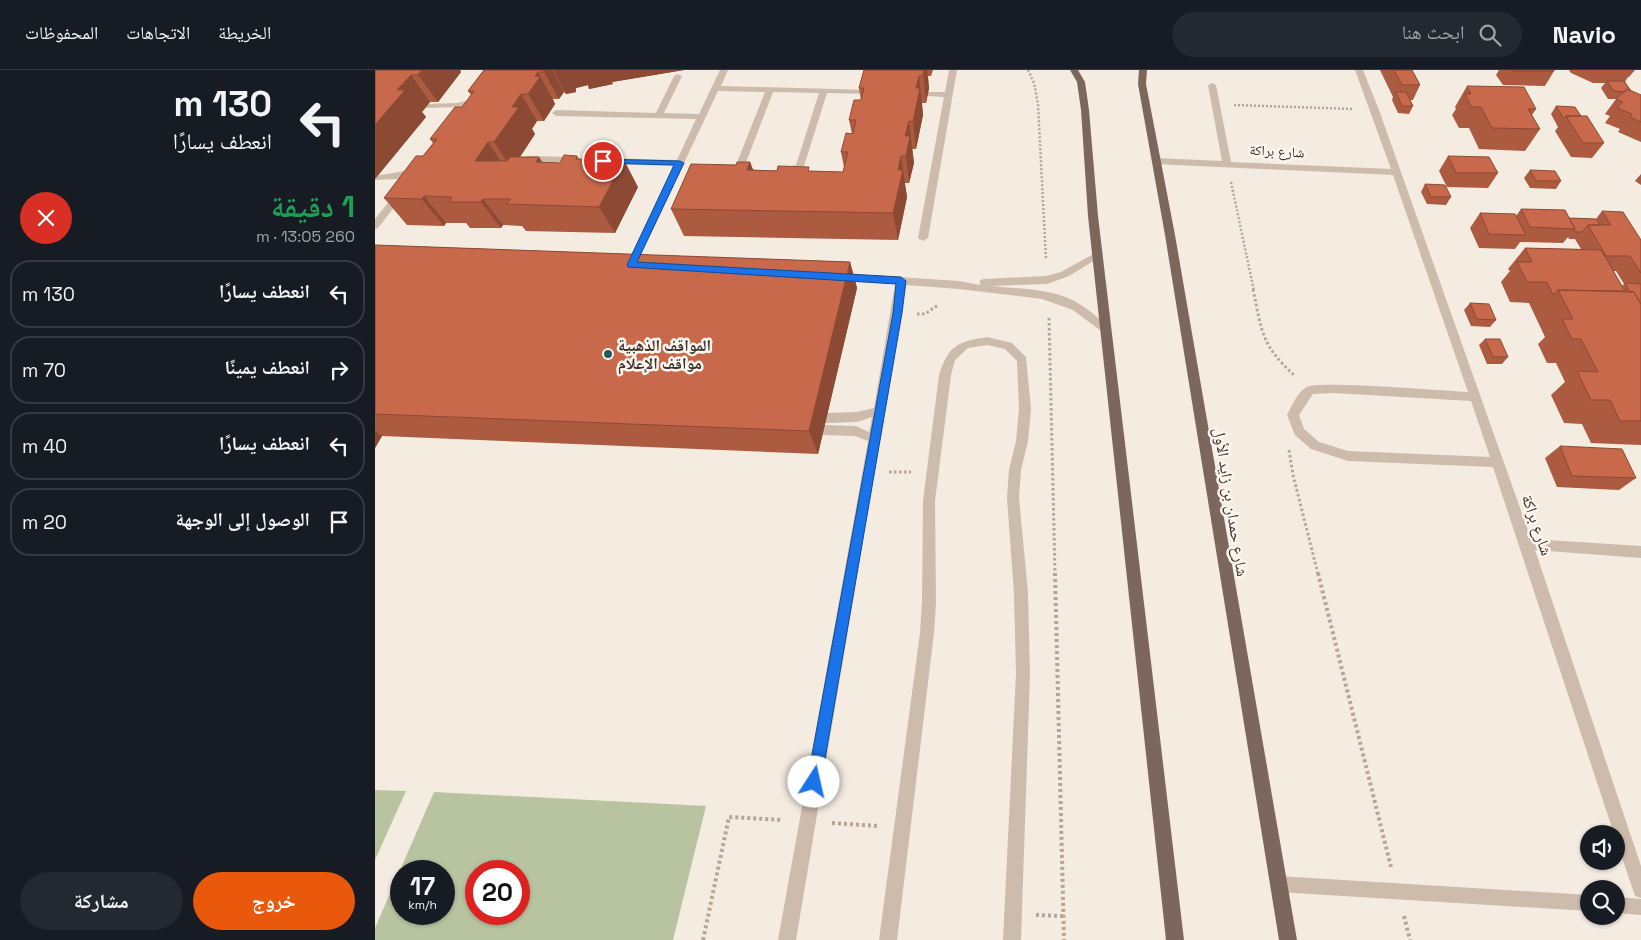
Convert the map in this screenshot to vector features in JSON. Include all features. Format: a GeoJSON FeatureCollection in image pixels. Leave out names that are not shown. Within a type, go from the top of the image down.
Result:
{"type":"FeatureCollection","features":[{"type":"Feature","properties":{"kind":"main road"},"geometry":{"type":"LineString","coordinates":[[1075,70],[1081,82],[1085,110],[1105,330],[1175,940]]}},
{"type":"Feature","properties":{"kind":"main road","name":"شارع حمدان بن زايد الأول"},"geometry":{"type":"LineString","coordinates":[[1143,70],[1141,84],[1156,161],[1288,940]]}},
{"type":"Feature","properties":{"kind":"street"},"geometry":{"type":"LineString","coordinates":[[631,265],[723,70]]}},
{"type":"Feature","properties":{"kind":"street"},"geometry":{"type":"LineString","coordinates":[[923,238],[953,70]]}},
{"type":"Feature","properties":{"kind":"street","name":"شارع براكة"},"geometry":{"type":"LineString","coordinates":[[1359,70],[1375,110],[1498,462],[1641,890]]}},
{"type":"Feature","properties":{"kind":"street"},"geometry":{"type":"LineString","coordinates":[[659,116],[678,76]]}},
{"type":"Feature","properties":{"kind":"street"},"geometry":{"type":"LineString","coordinates":[[1212,85],[1227,164]]}},
{"type":"Feature","properties":{"kind":"street"},"geometry":{"type":"LineString","coordinates":[[715,88],[870,92]]}},
{"type":"Feature","properties":{"kind":"street"},"geometry":{"type":"LineString","coordinates":[[760,170],[748,170],[740,165],[770,89]]}},
{"type":"Feature","properties":{"kind":"street"},"geometry":{"type":"LineString","coordinates":[[776,171],[788,171],[800,166],[824,91]]}},
{"type":"Feature","properties":{"kind":"street"},"geometry":{"type":"LineString","coordinates":[[928,94],[949,95]]}},
{"type":"Feature","properties":{"kind":"street"},"geometry":{"type":"LineString","coordinates":[[474,96],[458,114],[424,109],[457,105],[474,96]]}},
{"type":"Feature","properties":{"kind":"street"},"geometry":{"type":"LineString","coordinates":[[556,113],[701,117]]}},
{"type":"Feature","properties":{"kind":"street"},"geometry":{"type":"LineString","coordinates":[[527,159],[680,163]]}},
{"type":"Feature","properties":{"kind":"street","name":"شارع براكة"},"geometry":{"type":"LineString","coordinates":[[1156,161],[1396,172]]}},
{"type":"Feature","properties":{"kind":"street"},"geometry":{"type":"LineString","coordinates":[[375,226],[419,168],[397,176],[376,180]]}},
{"type":"Feature","properties":{"kind":"street"},"geometry":{"type":"LineString","coordinates":[[376,180],[400,193]]}},
{"type":"Feature","properties":{"kind":"street"},"geometry":{"type":"LineString","coordinates":[[959,285],[1047,280],[1070,272],[1097,255]]}},
{"type":"Feature","properties":{"kind":"street"},"geometry":{"type":"LineString","coordinates":[[824,276],[959,285],[1048,296],[1077,307],[1105,330]]}},
{"type":"Feature","properties":{"kind":"street"},"geometry":{"type":"LineString","coordinates":[[787,940],[897,313],[901,281]]}},
{"type":"Feature","properties":{"kind":"street"},"geometry":{"type":"LineString","coordinates":[[888,940],[927,633],[929,601],[929,500],[945,375],[950,358],[965,345],[987,341],[1008,346],[1022,360],[1025,409],[1015,470],[1013,498],[1023,632],[1012,940]]}},
{"type":"Feature","properties":{"kind":"street"},"geometry":{"type":"LineString","coordinates":[[1474,397],[1344,389],[1310,390],[1299,403],[1293,415],[1299,432],[1315,446],[1348,456],[1498,462]]}},
{"type":"Feature","properties":{"kind":"street"},"geometry":{"type":"LineString","coordinates":[[874,439],[856,431],[825,424],[879,411]]}},
{"type":"Feature","properties":{"kind":"street"},"geometry":{"type":"LineString","coordinates":[[1526,544],[1641,552]]}},
{"type":"Feature","properties":{"kind":"street"},"geometry":{"type":"LineString","coordinates":[[1278,884],[1580,902]]}},
{"type":"Feature","properties":{"kind":"street"},"geometry":{"type":"LineString","coordinates":[[1625,905],[1641,906]]}},
{"type":"Feature","properties":{"kind":"path"},"geometry":{"type":"LineString","coordinates":[[1028,70],[1034,83],[1038,104],[1047,280]]}},
{"type":"Feature","properties":{"kind":"path"},"geometry":{"type":"LineString","coordinates":[[1216,104],[1375,110]]}},
{"type":"Feature","properties":{"kind":"path"},"geometry":{"type":"LineString","coordinates":[[1227,164],[1263,336],[1268,348],[1277,359],[1310,390]]}},
{"type":"Feature","properties":{"kind":"path"},"geometry":{"type":"LineString","coordinates":[[1048,296],[1064,940]]}},
{"type":"Feature","properties":{"kind":"path"},"geometry":{"type":"LineString","coordinates":[[1299,432],[1289,450],[1293,475],[1410,940]]}},
{"type":"Feature","properties":{"kind":"path"},"geometry":{"type":"LineString","coordinates":[[868,471],[931,473]]}},
{"type":"Feature","properties":{"kind":"path"},"geometry":{"type":"LineString","coordinates":[[703,940],[729,816],[901,828]]}},
{"type":"Feature","properties":{"kind":"green space"},"geometry":{"type":"Polygon","coordinates":[[[375,790],[406,791],[375,860],[375,790]]]}},
{"type":"Feature","properties":{"kind":"green space"},"geometry":{"type":"Polygon","coordinates":[[[434,792],[706,806],[673,940],[375,940],[375,928],[390,893],[390,925],[455,925],[455,860],[404,860],[434,792]]]}},
{"type":"Feature","properties":{"kind":"building"},"geometry":{"type":"Polygon","coordinates":[[[375,70],[422,70],[418,75],[411,75],[397,90],[405,90],[375,125],[375,70]]]}},
{"type":"Feature","properties":{"kind":"building"},"geometry":{"type":"Polygon","coordinates":[[[484,70],[545,70],[544,72],[538,72],[535,76],[540,77],[528,94],[521,94],[512,107],[519,107],[494,142],[488,142],[475,161],[507,161],[510,157],[539,157],[536,162],[560,163],[564,155],[577,156],[576,159],[624,160],[599,207],[506,204],[511,199],[483,199],[481,202],[449,202],[452,197],[424,196],[422,199],[384,198],[416,156],[423,156],[437,139],[430,139],[455,107],[462,107],[474,91],[468,91],[484,70]]]}},
{"type":"Feature","properties":{"kind":"building"},"geometry":{"type":"Polygon","coordinates":[[[864,70],[924,70],[923,76],[919,76],[916,88],[920,88],[913,122],[909,121],[905,136],[910,136],[906,156],[901,156],[898,170],[903,170],[893,213],[671,209],[691,164],[736,165],[737,162],[750,162],[747,170],[777,171],[778,166],[809,167],[808,171],[843,172],[848,152],[841,152],[846,133],[853,134],[856,120],[849,120],[854,100],[861,100],[864,88],[859,88],[864,70]]]}},
{"type":"Feature","properties":{"kind":"building"},"geometry":{"type":"Polygon","coordinates":[[[1394,70],[1412,70],[1420,85],[1402,85],[1394,70]]]}},
{"type":"Feature","properties":{"kind":"building"},"geometry":{"type":"Polygon","coordinates":[[[1554,70],[1554,71],[1512,71],[1554,70]]]}},
{"type":"Feature","properties":{"kind":"building"},"geometry":{"type":"Polygon","coordinates":[[[1607,81],[1624,81],[1631,91],[1627,89],[1625,92],[1614,91],[1607,81]]]}},
{"type":"Feature","properties":{"kind":"building"},"geometry":{"type":"Polygon","coordinates":[[[1467,86],[1524,87],[1536,109],[1528,109],[1540,129],[1492,128],[1481,107],[1471,107],[1465,94],[1471,94],[1467,86]]]}},
{"type":"Feature","properties":{"kind":"building"},"geometry":{"type":"Polygon","coordinates":[[[1627,89],[1641,95],[1641,122],[1630,117],[1632,114],[1617,108],[1623,102],[1616,99],[1627,89]]]}},
{"type":"Feature","properties":{"kind":"building"},"geometry":{"type":"Polygon","coordinates":[[[1396,92],[1406,92],[1413,106],[1402,106],[1396,92]]]}},
{"type":"Feature","properties":{"kind":"building"},"geometry":{"type":"Polygon","coordinates":[[[1556,106],[1575,107],[1581,116],[1566,116],[1564,119],[1556,106]]]}},
{"type":"Feature","properties":{"kind":"building"},"geometry":{"type":"Polygon","coordinates":[[[1566,116],[1587,116],[1604,143],[1583,143],[1566,116]]]}},
{"type":"Feature","properties":{"kind":"building"},"geometry":{"type":"Polygon","coordinates":[[[1448,156],[1489,157],[1498,173],[1456,173],[1448,156]]]}},
{"type":"Feature","properties":{"kind":"building"},"geometry":{"type":"Polygon","coordinates":[[[1530,170],[1555,171],[1561,181],[1536,181],[1530,170]]]}},
{"type":"Feature","properties":{"kind":"building"},"geometry":{"type":"Polygon","coordinates":[[[1425,184],[1445,185],[1451,197],[1431,197],[1425,184]]]}},
{"type":"Feature","properties":{"kind":"building"},"geometry":{"type":"Polygon","coordinates":[[[1521,209],[1565,210],[1575,229],[1530,227],[1521,209]]]}},
{"type":"Feature","properties":{"kind":"building"},"geometry":{"type":"Polygon","coordinates":[[[1602,211],[1623,212],[1641,240],[1641,273],[1630,256],[1606,256],[1588,225],[1611,225],[1602,211]]]}},
{"type":"Feature","properties":{"kind":"building"},"geometry":{"type":"Polygon","coordinates":[[[1480,213],[1515,214],[1526,235],[1489,234],[1480,213]]]}},
{"type":"Feature","properties":{"kind":"building"},"geometry":{"type":"Polygon","coordinates":[[[1569,218],[1596,219],[1600,225],[1588,225],[1582,232],[1575,232],[1569,218]]]}},
{"type":"Feature","properties":{"kind":"building","name":"المواقف الذهبية مواقف الإعلام"},"geometry":{"type":"Polygon","coordinates":[[[375,245],[850,262],[809,431],[375,414],[375,245]]]}},
{"type":"Feature","properties":{"kind":"building"},"geometry":{"type":"Polygon","coordinates":[[[1525,248],[1601,250],[1625,291],[1558,290],[1553,295],[1547,282],[1527,282],[1517,262],[1532,262],[1525,248]]]}},
{"type":"Feature","properties":{"kind":"building"},"geometry":{"type":"Polygon","coordinates":[[[1625,283],[1641,284],[1641,304],[1634,292],[1630,292],[1625,283]]]}},
{"type":"Feature","properties":{"kind":"building"},"geometry":{"type":"Polygon","coordinates":[[[1558,290],[1634,292],[1641,304],[1641,421],[1620,421],[1610,400],[1591,400],[1577,371],[1598,372],[1581,339],[1572,339],[1562,319],[1573,319],[1558,290]]]}},
{"type":"Feature","properties":{"kind":"building"},"geometry":{"type":"Polygon","coordinates":[[[1470,303],[1489,304],[1496,320],[1477,319],[1470,303]]]}},
{"type":"Feature","properties":{"kind":"building"},"geometry":{"type":"Polygon","coordinates":[[[1485,339],[1500,339],[1508,357],[1493,357],[1485,339]]]}},
{"type":"Feature","properties":{"kind":"building"},"geometry":{"type":"Polygon","coordinates":[[[1560,446],[1622,449],[1636,478],[1572,476],[1560,446]]]}},
{"type":"Feature","properties":{"kind":"place","name":"المواقف الذهبية مواقف الإعلام"},"geometry":{"type":"Point","coordinates":[608,354]}},
{"type":"Feature","properties":{"kind":"route"},"geometry":{"type":"LineString","coordinates":[[603,161],[680,163],[631,265],[901,281],[897,313],[814,782]]}}]}
